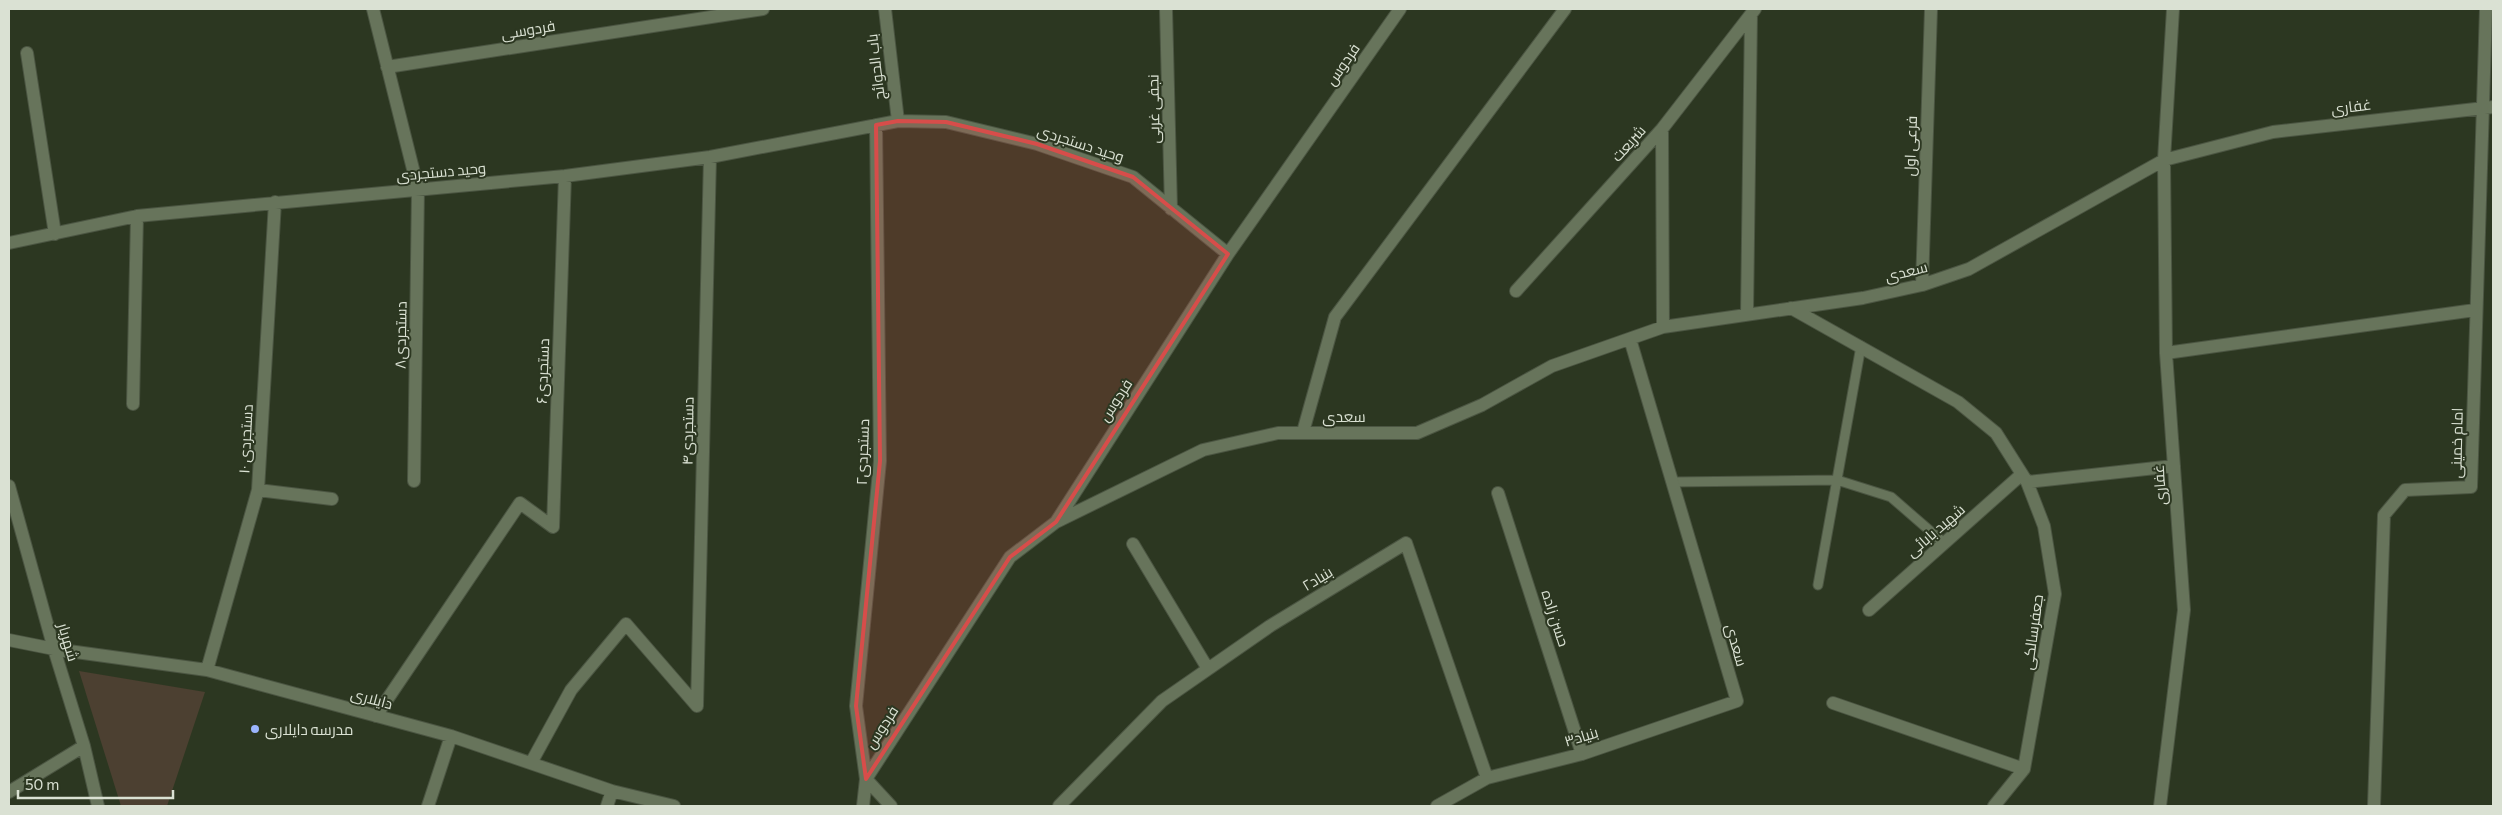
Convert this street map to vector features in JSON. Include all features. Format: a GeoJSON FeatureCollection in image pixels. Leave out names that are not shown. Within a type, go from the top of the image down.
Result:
{"type":"FeatureCollection","features":[{"type":"Feature","properties":{"kind":"street","name":"دستجردی۸"},"geometry":{"type":"LineString","coordinates":[[373,9],[418,189],[414,481]]}},
{"type":"Feature","properties":{"kind":"street","name":"فردوسی"},"geometry":{"type":"LineString","coordinates":[[388,67],[763,9]]}},
{"type":"Feature","properties":{"kind":"street","name":"باب الحوائج"},"geometry":{"type":"LineString","coordinates":[[885,9],[898,121]]}},
{"type":"Feature","properties":{"kind":"street","name":"نجفی غربی"},"geometry":{"type":"LineString","coordinates":[[1166,9],[1171,209]]}},
{"type":"Feature","properties":{"kind":"street","name":"فردوس"},"geometry":{"type":"LineString","coordinates":[[863,806],[866,780],[1010,557],[1056,522],[1228,254],[1400,9]]}},
{"type":"Feature","properties":{"kind":"street"},"geometry":{"type":"LineString","coordinates":[[1303,432],[1335,317],[1565,9]]}},
{"type":"Feature","properties":{"kind":"street","name":"فرعی اول"},"geometry":{"type":"LineString","coordinates":[[1922,285],[1931,9]]}},
{"type":"Feature","properties":{"kind":"street","name":"غفاری"},"geometry":{"type":"LineString","coordinates":[[2160,806],[2184,610],[2166,353],[2164,160],[2173,9]]}},
{"type":"Feature","properties":{"kind":"street","name":"امام خمینی"},"geometry":{"type":"LineString","coordinates":[[2374,806],[2384,515],[2406,490],[2471,487],[2475,310],[2489,107],[2486,9]]}},
{"type":"Feature","properties":{"kind":"street"},"geometry":{"type":"LineString","coordinates":[[1747,314],[1753,11]]}},
{"type":"Feature","properties":{"kind":"street","name":"شریعت"},"geometry":{"type":"LineString","coordinates":[[1516,291],[1662,129],[1753,11]]}},
{"type":"Feature","properties":{"kind":"street"},"geometry":{"type":"LineString","coordinates":[[27,54],[55,234]]}},
{"type":"Feature","properties":{"kind":"street","name":"غفاری"},"geometry":{"type":"LineString","coordinates":[[2164,160],[2273,132],[2489,107]]}},
{"type":"Feature","properties":{"kind":"street","name":"وحید دستجردی"},"geometry":{"type":"LineString","coordinates":[[9,243],[137,216],[565,176],[710,157],[898,121],[946,122],[1037,144],[1133,177],[1228,254]]}},
{"type":"Feature","properties":{"kind":"street","name":"دستجردی۲"},"geometry":{"type":"LineString","coordinates":[[866,780],[856,706],[880,461],[876,125]]}},
{"type":"Feature","properties":{"kind":"street"},"geometry":{"type":"LineString","coordinates":[[1662,129],[1663,327]]}},
{"type":"Feature","properties":{"kind":"street","name":"دستجردی۴"},"geometry":{"type":"LineString","coordinates":[[531,763],[572,690],[626,624],[697,706],[710,157]]}},
{"type":"Feature","properties":{"kind":"street","name":"سعدی"},"geometry":{"type":"LineString","coordinates":[[1056,522],[1203,450],[1278,432],[1417,433],[1482,405],[1552,366],[1663,327],[1863,298],[1922,285],[1969,269],[2164,160]]}},
{"type":"Feature","properties":{"kind":"street","name":"دستجردی۶"},"geometry":{"type":"LineString","coordinates":[[376,716],[520,503],[554,527],[565,176]]}},
{"type":"Feature","properties":{"kind":"street","name":"دستجردی ۱۰"},"geometry":{"type":"LineString","coordinates":[[208,670],[258,490],[275,202]]}},
{"type":"Feature","properties":{"kind":"street"},"geometry":{"type":"LineString","coordinates":[[133,404],[137,216]]}},
{"type":"Feature","properties":{"kind":"street","name":"جعفرسالکی"},"geometry":{"type":"LineString","coordinates":[[1791,308],[1958,402],[1996,433],[2025,478],[2044,526],[2055,594],[2024,769],[1994,806]]}},
{"type":"Feature","properties":{"kind":"street"},"geometry":{"type":"LineString","coordinates":[[2166,353],[2475,310]]}},
{"type":"Feature","properties":{"kind":"street","name":"سعدی"},"geometry":{"type":"LineString","coordinates":[[1630,339],[1737,702]]}},
{"type":"Feature","properties":{"kind":"street"},"geometry":{"type":"LineString","coordinates":[[2025,478],[2174,466]]}},
{"type":"Feature","properties":{"kind":"street","name":"شهید بابائی"},"geometry":{"type":"LineString","coordinates":[[1869,610],[1944,543],[2025,478]]}},
{"type":"Feature","properties":{"kind":"street","name":"شهریار"},"geometry":{"type":"LineString","coordinates":[[9,486],[54,649],[84,746],[98,806]]}},
{"type":"Feature","properties":{"kind":"street"},"geometry":{"type":"LineString","coordinates":[[258,490],[332,499]]}},
{"type":"Feature","properties":{"kind":"street","name":"حسن زاده"},"geometry":{"type":"LineString","coordinates":[[1498,492],[1582,754]]}},
{"type":"Feature","properties":{"kind":"street","name":"بنیاد۲"},"geometry":{"type":"LineString","coordinates":[[1059,806],[1162,701],[1270,626],[1406,543],[1487,778]]}},
{"type":"Feature","properties":{"kind":"street"},"geometry":{"type":"LineString","coordinates":[[1133,544],[1208,669]]}},
{"type":"Feature","properties":{"kind":"street","name":"دایلاری"},"geometry":{"type":"LineString","coordinates":[[9,640],[54,649],[208,670],[451,736],[612,791],[674,806]]}},
{"type":"Feature","properties":{"kind":"street","name":"بنیاد۳"},"geometry":{"type":"LineString","coordinates":[[1437,806],[1487,778],[1582,754],[1737,702]]}},
{"type":"Feature","properties":{"kind":"street"},"geometry":{"type":"LineString","coordinates":[[1833,703],[2024,769]]}},
{"type":"Feature","properties":{"kind":"street"},"geometry":{"type":"LineString","coordinates":[[428,806],[451,736]]}},
{"type":"Feature","properties":{"kind":"street"},"geometry":{"type":"LineString","coordinates":[[9,792],[84,746]]}},
{"type":"Feature","properties":{"kind":"street"},"geometry":{"type":"LineString","coordinates":[[866,780],[891,806]]}},
{"type":"Feature","properties":{"kind":"street"},"geometry":{"type":"LineString","coordinates":[[607,806],[612,791]]}},
{"type":"Feature","properties":{"kind":"lane"},"geometry":{"type":"LineString","coordinates":[[1818,585],[1861,346]]}},
{"type":"Feature","properties":{"kind":"lane"},"geometry":{"type":"LineString","coordinates":[[1672,482],[1837,480],[1891,497],[1944,543]]}},
{"type":"Feature","properties":{"kind":"highlighted area"},"geometry":{"type":"Polygon","coordinates":[[[898,121],[946,122],[1037,144],[1133,177],[1228,254],[1056,522],[1010,557],[866,779],[856,706],[880,461],[876,125],[898,121]]]}},
{"type":"Feature","properties":{"kind":"shaded area"},"geometry":{"type":"Polygon","coordinates":[[[79,671],[205,692],[167,806],[121,806],[79,671]]]}},
{"type":"Feature","properties":{"kind":"place","name":"مدرسه دایلاری"},"geometry":{"type":"Point","coordinates":[255,729]}}]}
